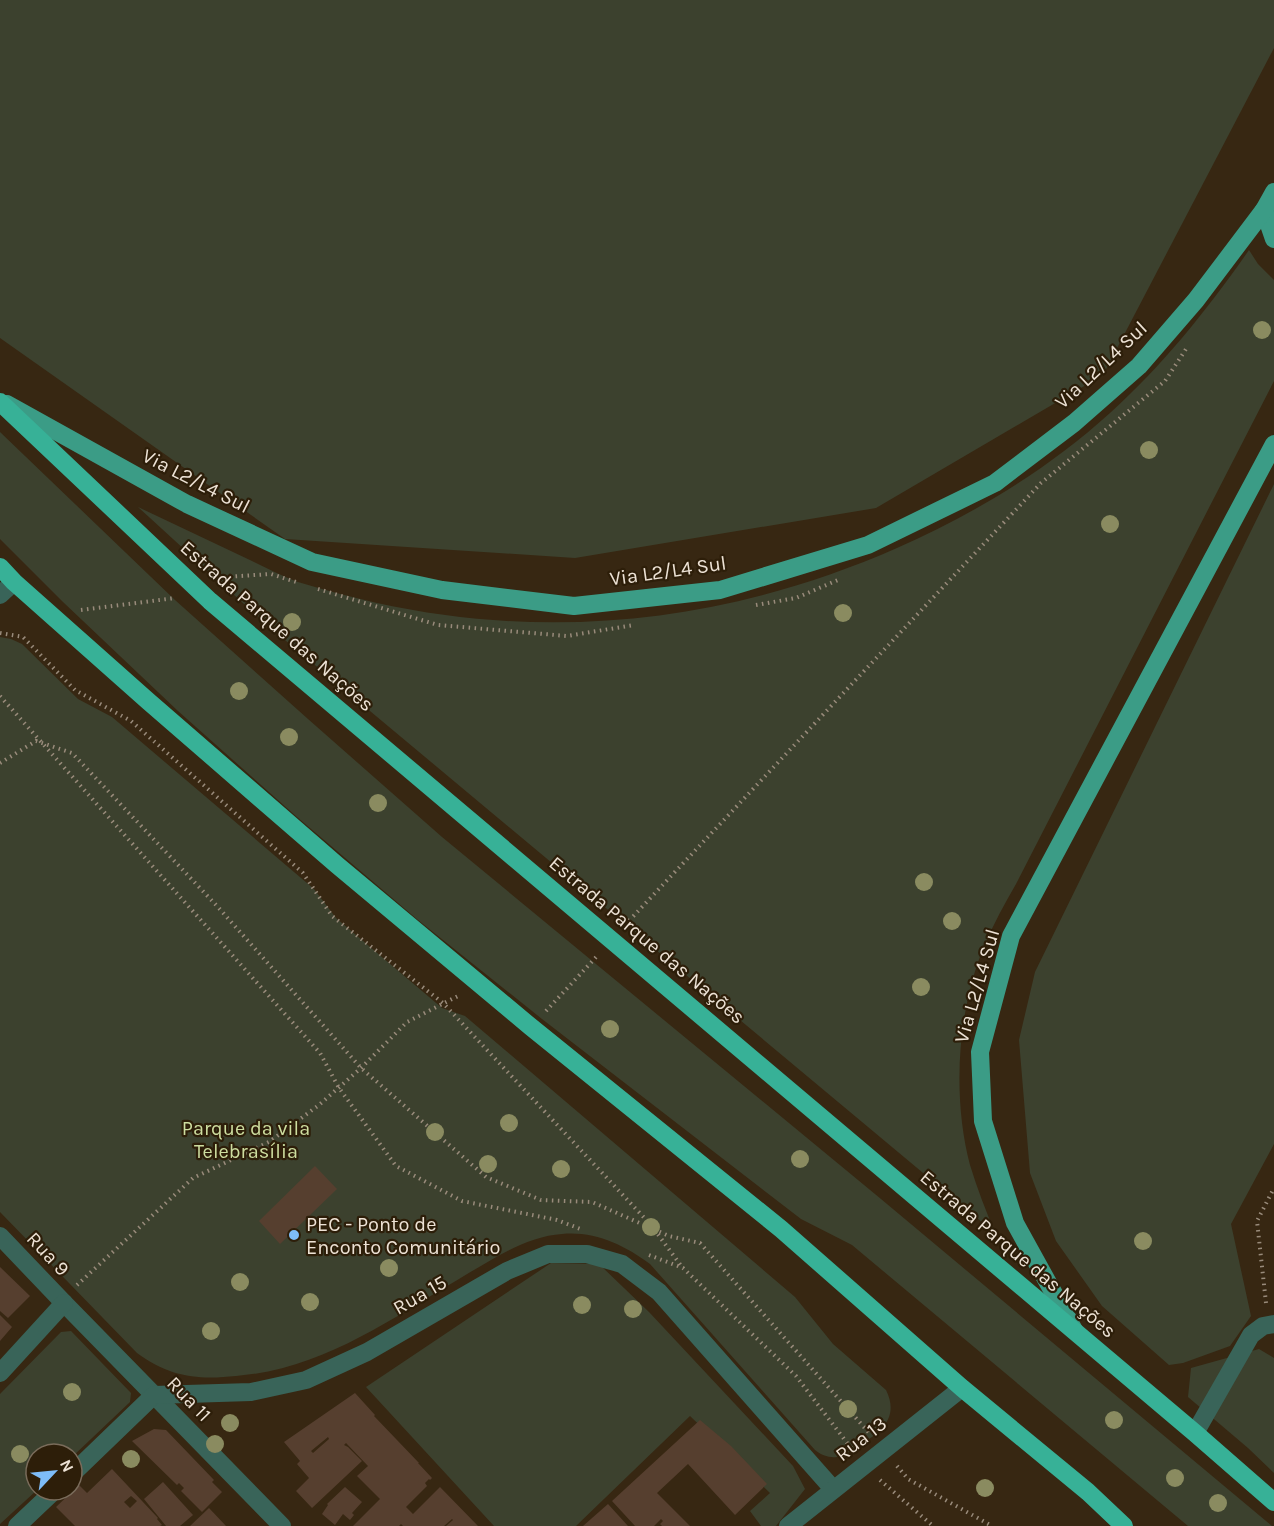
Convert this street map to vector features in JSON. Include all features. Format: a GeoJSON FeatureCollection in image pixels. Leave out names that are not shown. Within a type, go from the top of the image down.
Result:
{"type":"FeatureCollection","features":[{"type":"Feature","properties":{"kind":"highway","name":"Estrada Parque das Nações"},"geometry":{"type":"LineString","coordinates":[[0,401],[202,595],[1075,1331],[1274,1502]]}},
{"type":"Feature","properties":{"kind":"highway"},"geometry":{"type":"LineString","coordinates":[[0,567],[148,701],[319,849],[531,1027],[781,1229],[962,1388],[1088,1492],[1124,1526]]}},
{"type":"Feature","properties":{"kind":"main road","name":"Via L2/L4 Sul"},"geometry":{"type":"LineString","coordinates":[[0,401],[187,504],[312,562],[442,590],[574,606],[720,591],[868,545],[995,483],[1074,423],[1139,366],[1196,300],[1264,210],[1274,192]]}},
{"type":"Feature","properties":{"kind":"main road"},"geometry":{"type":"LineString","coordinates":[[1264,210],[1274,239]]}},
{"type":"Feature","properties":{"kind":"main road","name":"Via L2/L4 Sul"},"geometry":{"type":"LineString","coordinates":[[1075,1331],[1015,1223],[983,1121],[980,1052],[1011,936],[1274,444]]}},
{"type":"Feature","properties":{"kind":"street"},"geometry":{"type":"LineString","coordinates":[[0,596],[14,582]]}},
{"type":"Feature","properties":{"kind":"street","name":"Rua 9"},"geometry":{"type":"LineString","coordinates":[[0,1236],[64,1303]]}},
{"type":"Feature","properties":{"kind":"street","name":"Rua 15"},"geometry":{"type":"LineString","coordinates":[[154,1395],[251,1392],[306,1380],[367,1352],[507,1270],[548,1254],[587,1254],[622,1264],[659,1292],[833,1490]]}},
{"type":"Feature","properties":{"kind":"street"},"geometry":{"type":"LineString","coordinates":[[0,1373],[64,1303]]}},
{"type":"Feature","properties":{"kind":"street","name":"Rua 11"},"geometry":{"type":"LineString","coordinates":[[64,1303],[282,1526]]}},
{"type":"Feature","properties":{"kind":"street"},"geometry":{"type":"LineString","coordinates":[[1195,1433],[1251,1335],[1263,1326],[1271,1325]]}},
{"type":"Feature","properties":{"kind":"street","name":"Rua 13"},"geometry":{"type":"LineString","coordinates":[[788,1526],[962,1388]]}},
{"type":"Feature","properties":{"kind":"street"},"geometry":{"type":"LineString","coordinates":[[84,1462],[154,1395]]}},
{"type":"Feature","properties":{"kind":"street"},"geometry":{"type":"LineString","coordinates":[[17,1526],[42,1502]]}},
{"type":"Feature","properties":{"kind":"path"},"geometry":{"type":"LineString","coordinates":[[531,1027],[1041,483],[1165,381],[1191,341]]}},
{"type":"Feature","properties":{"kind":"path"},"geometry":{"type":"LineString","coordinates":[[51,614],[202,595]]}},
{"type":"Feature","properties":{"kind":"path"},"geometry":{"type":"LineString","coordinates":[[0,633],[23,637],[75,690],[131,721],[303,873],[332,916],[443,1003],[651,1225],[683,1268],[796,1376],[864,1465],[933,1526]]}},
{"type":"Feature","properties":{"kind":"path"},"geometry":{"type":"LineString","coordinates":[[0,696],[320,1053],[339,1088],[396,1166],[462,1201],[557,1220],[589,1232]]}},
{"type":"Feature","properties":{"kind":"path"},"geometry":{"type":"LineString","coordinates":[[0,763],[36,741],[72,753],[217,906],[361,1068],[486,1177],[541,1200],[592,1202],[669,1236],[700,1243],[908,1479],[992,1526]]}},
{"type":"Feature","properties":{"kind":"path"},"geometry":{"type":"LineString","coordinates":[[64,1303],[74,1288],[194,1178],[268,1142],[339,1088],[407,1022],[479,984]]}},
{"type":"Feature","properties":{"kind":"path"},"geometry":{"type":"LineString","coordinates":[[1271,1325],[1257,1221],[1274,1188]]}},
{"type":"Feature","properties":{"kind":"path"},"geometry":{"type":"LineString","coordinates":[[641,1252],[683,1268]]}},
{"type":"Feature","properties":{"kind":"green space"},"geometry":{"type":"Polygon","coordinates":[[[0,0],[1274,0],[1274,48],[1103,375],[876,508],[575,558],[285,539],[0,338],[0,0]]]}},
{"type":"Feature","properties":{"kind":"green space"},"geometry":{"type":"Polygon","coordinates":[[[1249,250],[1258,264],[1274,280],[1274,381],[996,921],[985,944],[968,997],[960,1053],[959,1082],[964,1138],[970,1165],[995,1233],[267,625],[138,507],[298,582],[377,603],[444,615],[510,621],[576,622],[642,618],[706,608],[771,593],[834,573],[926,535],[982,505],[1035,472],[1086,434],[1149,375],[1201,315],[1249,250]]]}},
{"type":"Feature","properties":{"kind":"green space"},"geometry":{"type":"Polygon","coordinates":[[[0,432],[175,600],[442,837],[881,1199],[1272,1526],[1188,1526],[852,1245],[801,1219],[542,1019],[418,920],[297,817],[178,711],[0,539],[0,432]]]}},
{"type":"Feature","properties":{"kind":"green space"},"geometry":{"type":"Polygon","coordinates":[[[1274,484],[1274,1144],[1231,1224],[1251,1316],[1230,1346],[1183,1363],[1169,1365],[1102,1306],[1056,1241],[1030,1173],[1019,1040],[1035,972],[1274,484]]]}},
{"type":"Feature","properties":{"kind":"green space","name":"Parque da vila Telebrasília"},"geometry":{"type":"Polygon","coordinates":[[[0,637],[22,644],[78,699],[112,717],[314,889],[336,918],[442,1008],[465,1016],[795,1297],[833,1344],[886,1390],[891,1409],[889,1417],[880,1430],[843,1455],[831,1457],[817,1452],[650,1264],[619,1245],[586,1235],[562,1234],[522,1244],[495,1257],[352,1341],[325,1354],[267,1372],[236,1376],[196,1377],[172,1372],[137,1353],[0,1212],[0,637]]]}},
{"type":"Feature","properties":{"kind":"green space"},"geometry":{"type":"Polygon","coordinates":[[[551,1263],[599,1264],[649,1312],[793,1466],[805,1489],[776,1526],[761,1526],[750,1511],[770,1493],[690,1416],[576,1526],[494,1526],[366,1387],[551,1263]]]}},
{"type":"Feature","properties":{"kind":"green space"},"geometry":{"type":"Polygon","coordinates":[[[71,1331],[131,1393],[130,1402],[84,1446],[84,1442],[24,1442],[24,1502],[0,1524],[0,1394],[61,1332],[71,1331]]]}},
{"type":"Feature","properties":{"kind":"green space"},"geometry":{"type":"Polygon","coordinates":[[[1259,1349],[1274,1358],[1274,1473],[1188,1397],[1191,1368],[1259,1349]]]}},
{"type":"Feature","properties":{"kind":"building"},"geometry":{"type":"Polygon","coordinates":[[[315,1166],[337,1189],[280,1244],[259,1221],[315,1166]]]}},
{"type":"Feature","properties":{"kind":"building"},"geometry":{"type":"Polygon","coordinates":[[[0,1267],[30,1296],[8,1318],[0,1311],[0,1267]]]}},
{"type":"Feature","properties":{"kind":"building"},"geometry":{"type":"Polygon","coordinates":[[[0,1315],[12,1327],[0,1341],[0,1315]]]}},
{"type":"Feature","properties":{"kind":"building"},"geometry":{"type":"Polygon","coordinates":[[[355,1393],[432,1478],[425,1483],[427,1486],[406,1507],[413,1514],[440,1487],[478,1526],[446,1526],[452,1519],[444,1526],[403,1526],[401,1524],[399,1526],[353,1526],[380,1499],[357,1476],[368,1466],[346,1443],[344,1445],[362,1461],[312,1508],[296,1491],[309,1478],[297,1464],[300,1461],[284,1442],[355,1393]],[[328,1437],[311,1451],[313,1453],[329,1439],[328,1437]]]}},
{"type":"Feature","properties":{"kind":"building"},"geometry":{"type":"Polygon","coordinates":[[[700,1420],[731,1446],[767,1484],[735,1515],[688,1464],[657,1493],[690,1526],[662,1526],[661,1519],[654,1526],[635,1526],[612,1501],[700,1420]]]}},
{"type":"Feature","properties":{"kind":"building"},"geometry":{"type":"Polygon","coordinates":[[[154,1429],[166,1430],[214,1480],[212,1482],[222,1492],[202,1512],[181,1491],[184,1488],[179,1483],[177,1485],[132,1441],[154,1429]]]}},
{"type":"Feature","properties":{"kind":"building"},"geometry":{"type":"Polygon","coordinates":[[[112,1469],[162,1525],[75,1526],[56,1507],[61,1502],[84,1502],[84,1490],[87,1493],[112,1469]],[[131,1496],[124,1502],[130,1508],[137,1501],[131,1496]]]}},
{"type":"Feature","properties":{"kind":"building"},"geometry":{"type":"Polygon","coordinates":[[[163,1482],[193,1515],[180,1526],[166,1526],[144,1499],[163,1482]]]}},
{"type":"Feature","properties":{"kind":"building"},"geometry":{"type":"Polygon","coordinates":[[[345,1487],[362,1502],[352,1513],[354,1515],[350,1520],[343,1514],[335,1525],[322,1514],[327,1504],[345,1487]]]}},
{"type":"Feature","properties":{"kind":"building"},"geometry":{"type":"Polygon","coordinates":[[[608,1504],[628,1526],[583,1526],[608,1504]]]}},
{"type":"Feature","properties":{"kind":"building"},"geometry":{"type":"Polygon","coordinates":[[[209,1508],[226,1526],[190,1526],[209,1508]]]}},
{"type":"Feature","properties":{"kind":"place","name":"PEC - Ponto de Enconto Comunitário"},"geometry":{"type":"Point","coordinates":[294,1235]}}]}
